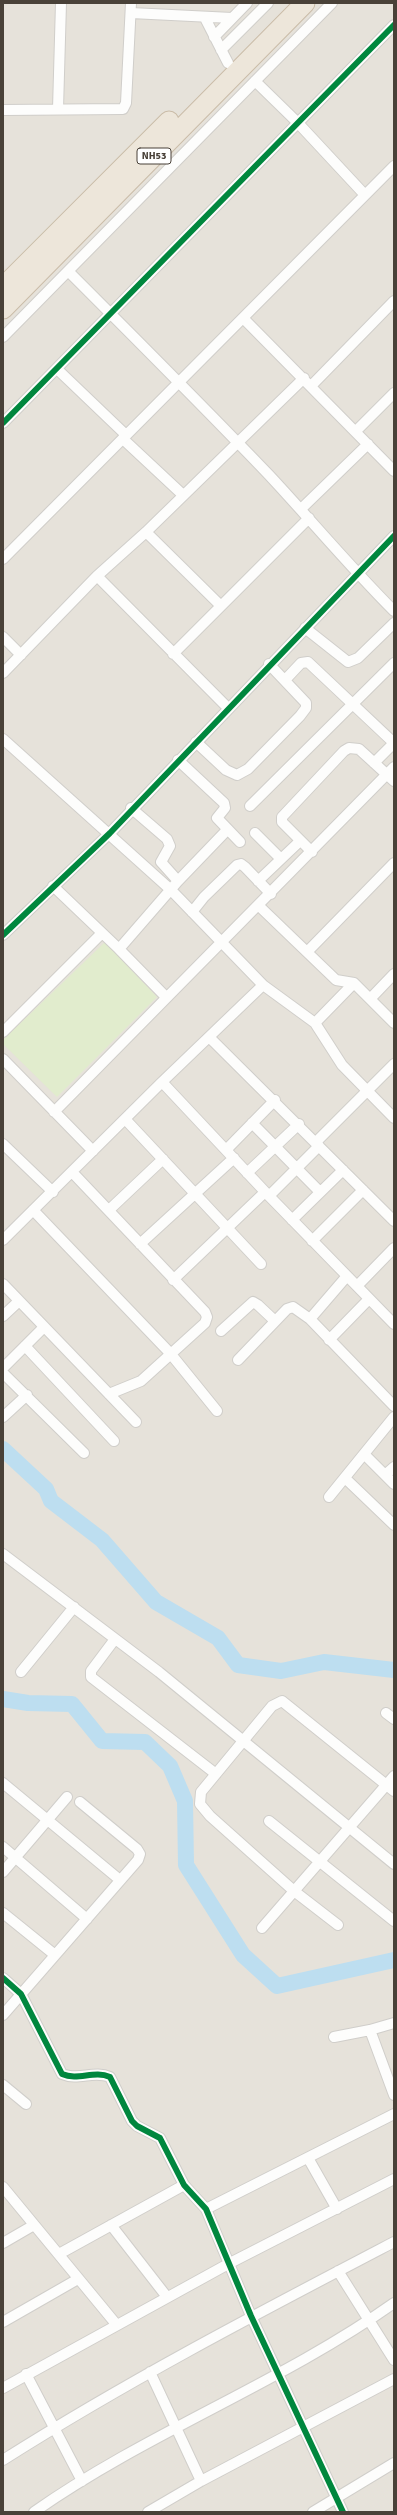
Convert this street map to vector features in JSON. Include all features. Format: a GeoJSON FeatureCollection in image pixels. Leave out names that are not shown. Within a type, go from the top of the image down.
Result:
{"type":"FeatureCollection","features":[{"type":"Feature","properties":{"kind":"highway","name":"NH53"},"geometry":{"type":"LineString","coordinates":[[4,284],[224,57],[286,3]]}},
{"type":"Feature","properties":{"kind":"highway","name":"NH53"},"geometry":{"type":"LineString","coordinates":[[3,309],[305,3]]}},
{"type":"Feature","properties":{"kind":"street"},"geometry":{"type":"LineString","coordinates":[[58,109],[61,3]]}},
{"type":"Feature","properties":{"kind":"street"},"geometry":{"type":"LineString","coordinates":[[214,37],[247,3]]}},
{"type":"Feature","properties":{"kind":"street"},"geometry":{"type":"LineString","coordinates":[[205,18],[224,57],[268,3]]}},
{"type":"Feature","properties":{"kind":"street"},"geometry":{"type":"LineString","coordinates":[[3,337],[332,3]]}},
{"type":"Feature","properties":{"kind":"street"},"geometry":{"type":"LineString","coordinates":[[3,110],[120,110],[125,107],[131,8],[205,18],[232,18]]}},
{"type":"Feature","properties":{"kind":"street"},"geometry":{"type":"LineString","coordinates":[[3,423],[394,25]]}},
{"type":"Feature","properties":{"kind":"street"},"geometry":{"type":"LineString","coordinates":[[255,81],[298,123],[365,195]]}},
{"type":"Feature","properties":{"kind":"street"},"geometry":{"type":"LineString","coordinates":[[3,559],[394,166]]}},
{"type":"Feature","properties":{"kind":"street"},"geometry":{"type":"LineString","coordinates":[[68,272],[237,442],[301,509],[357,574],[394,611]]}},
{"type":"Feature","properties":{"kind":"street"},"geometry":{"type":"LineString","coordinates":[[311,386],[394,301]]}},
{"type":"Feature","properties":{"kind":"street"},"geometry":{"type":"LineString","coordinates":[[243,318],[304,378],[394,471]]}},
{"type":"Feature","properties":{"kind":"street"},"geometry":{"type":"LineString","coordinates":[[57,369],[183,495]]}},
{"type":"Feature","properties":{"kind":"street"},"geometry":{"type":"LineString","coordinates":[[3,673],[96,576],[146,532],[304,378]]}},
{"type":"Feature","properties":{"kind":"street"},"geometry":{"type":"LineString","coordinates":[[356,431],[394,393]]}},
{"type":"Feature","properties":{"kind":"street"},"geometry":{"type":"LineString","coordinates":[[301,509],[368,444]]}},
{"type":"Feature","properties":{"kind":"street"},"geometry":{"type":"LineString","coordinates":[[173,654],[309,518]]}},
{"type":"Feature","properties":{"kind":"street"},"geometry":{"type":"LineString","coordinates":[[146,532],[221,606]]}},
{"type":"Feature","properties":{"kind":"street"},"geometry":{"type":"LineString","coordinates":[[3,935],[110,833],[131,808],[394,536]]}},
{"type":"Feature","properties":{"kind":"street"},"geometry":{"type":"LineString","coordinates":[[96,576],[228,708]]}},
{"type":"Feature","properties":{"kind":"street"},"geometry":{"type":"LineString","coordinates":[[305,628],[348,662],[358,658],[394,623]]}},
{"type":"Feature","properties":{"kind":"street"},"geometry":{"type":"LineString","coordinates":[[3,637],[21,655]]}},
{"type":"Feature","properties":{"kind":"street"},"geometry":{"type":"LineString","coordinates":[[285,680],[301,662],[308,662],[394,743],[374,763]]}},
{"type":"Feature","properties":{"kind":"street"},"geometry":{"type":"LineString","coordinates":[[250,806],[394,663]]}},
{"type":"Feature","properties":{"kind":"street"},"geometry":{"type":"LineString","coordinates":[[196,742],[232,774],[237,774],[248,769],[306,708],[303,698],[269,664]]}},
{"type":"Feature","properties":{"kind":"street"},"geometry":{"type":"LineString","coordinates":[[3,739],[110,833],[171,890],[263,985],[315,1023],[342,1065],[394,1118]]}},
{"type":"Feature","properties":{"kind":"street"},"geometry":{"type":"LineString","coordinates":[[54,1112],[166,997],[392,774],[374,763],[359,749],[348,748],[284,813],[282,822],[312,852]]}},
{"type":"Feature","properties":{"kind":"street"},"geometry":{"type":"LineString","coordinates":[[178,760],[224,803],[225,808],[217,818],[240,842]]}},
{"type":"Feature","properties":{"kind":"street"},"geometry":{"type":"LineString","coordinates":[[131,808],[169,843],[170,846],[161,862],[178,881]]}},
{"type":"Feature","properties":{"kind":"street"},"geometry":{"type":"LineString","coordinates":[[119,949],[178,881],[228,830]]}},
{"type":"Feature","properties":{"kind":"street"},"geometry":{"type":"LineString","coordinates":[[255,833],[281,859]]}},
{"type":"Feature","properties":{"kind":"street"},"geometry":{"type":"LineString","coordinates":[[258,881],[300,841]]}},
{"type":"Feature","properties":{"kind":"street"},"geometry":{"type":"LineString","coordinates":[[307,952],[394,863]]}},
{"type":"Feature","properties":{"kind":"street"},"geometry":{"type":"LineString","coordinates":[[192,912],[204,897],[237,865],[241,864],[271,894]]}},
{"type":"Feature","properties":{"kind":"street"},"geometry":{"type":"LineString","coordinates":[[53,886],[119,949],[166,997]]}},
{"type":"Feature","properties":{"kind":"street"},"geometry":{"type":"LineString","coordinates":[[259,906],[336,980],[354,983],[394,1023]]}},
{"type":"Feature","properties":{"kind":"street"},"geometry":{"type":"LineString","coordinates":[[3,1032],[102,933]]}},
{"type":"Feature","properties":{"kind":"street"},"geometry":{"type":"LineString","coordinates":[[370,999],[394,974]]}},
{"type":"Feature","properties":{"kind":"street"},"geometry":{"type":"LineString","coordinates":[[315,1023],[354,983]]}},
{"type":"Feature","properties":{"kind":"street"},"geometry":{"type":"LineString","coordinates":[[3,1240],[162,1082],[263,985]]}},
{"type":"Feature","properties":{"kind":"street"},"geometry":{"type":"LineString","coordinates":[[209,1037],[275,1100],[394,1221]]}},
{"type":"Feature","properties":{"kind":"street"},"geometry":{"type":"LineString","coordinates":[[3,1059],[93,1151]]}},
{"type":"Feature","properties":{"kind":"street"},"geometry":{"type":"LineString","coordinates":[[173,1280],[228,1228],[296,1168],[394,1064]]}},
{"type":"Feature","properties":{"kind":"street"},"geometry":{"type":"LineString","coordinates":[[162,1082],[312,1241],[394,1324]]}},
{"type":"Feature","properties":{"kind":"street"},"geometry":{"type":"LineString","coordinates":[[226,1150],[275,1100]]}},
{"type":"Feature","properties":{"kind":"street"},"geometry":{"type":"LineString","coordinates":[[125,1120],[197,1194],[261,1264]]}},
{"type":"Feature","properties":{"kind":"street"},"geometry":{"type":"LineString","coordinates":[[252,1122],[320,1192]]}},
{"type":"Feature","properties":{"kind":"street"},"geometry":{"type":"LineString","coordinates":[[247,1173],[298,1124]]}},
{"type":"Feature","properties":{"kind":"street"},"geometry":{"type":"LineString","coordinates":[[5,1150],[53,1192]]}},
{"type":"Feature","properties":{"kind":"street"},"geometry":{"type":"LineString","coordinates":[[140,1244],[197,1194],[234,1158]]}},
{"type":"Feature","properties":{"kind":"street"},"geometry":{"type":"LineString","coordinates":[[109,1210],[163,1159]]}},
{"type":"Feature","properties":{"kind":"street"},"geometry":{"type":"LineString","coordinates":[[292,1220],[343,1170]]}},
{"type":"Feature","properties":{"kind":"street"},"geometry":{"type":"LineString","coordinates":[[72,1172],[207,1317],[205,1322],[141,1381],[109,1394]]}},
{"type":"Feature","properties":{"kind":"street"},"geometry":{"type":"LineString","coordinates":[[312,1241],[363,1190]]}},
{"type":"Feature","properties":{"kind":"street"},"geometry":{"type":"LineString","coordinates":[[33,1210],[170,1353],[217,1411]]}},
{"type":"Feature","properties":{"kind":"street"},"geometry":{"type":"LineString","coordinates":[[357,1286],[394,1248]]}},
{"type":"Feature","properties":{"kind":"street"},"geometry":{"type":"LineString","coordinates":[[310,1319],[347,1276]]}},
{"type":"Feature","properties":{"kind":"street"},"geometry":{"type":"LineString","coordinates":[[3,1284],[136,1422]]}},
{"type":"Feature","properties":{"kind":"street"},"geometry":{"type":"LineString","coordinates":[[329,1340],[369,1299]]}},
{"type":"Feature","properties":{"kind":"street"},"geometry":{"type":"LineString","coordinates":[[3,1316],[18,1301]]}},
{"type":"Feature","properties":{"kind":"street"},"geometry":{"type":"LineString","coordinates":[[221,1330],[253,1302],[258,1304],[275,1321]]}},
{"type":"Feature","properties":{"kind":"street"},"geometry":{"type":"LineString","coordinates":[[238,1360],[287,1309],[293,1307],[310,1319],[394,1406]]}},
{"type":"Feature","properties":{"kind":"street"},"geometry":{"type":"LineString","coordinates":[[3,1368],[44,1327]]}},
{"type":"Feature","properties":{"kind":"street"},"geometry":{"type":"LineString","coordinates":[[24,1346],[114,1440]]}},
{"type":"Feature","properties":{"kind":"street"},"geometry":{"type":"LineString","coordinates":[[3,1373],[27,1395],[84,1453]]}},
{"type":"Feature","properties":{"kind":"street"},"geometry":{"type":"LineString","coordinates":[[3,1417],[27,1395]]}},
{"type":"Feature","properties":{"kind":"street"},"geometry":{"type":"LineString","coordinates":[[330,1497],[394,1417]]}},
{"type":"Feature","properties":{"kind":"street"},"geometry":{"type":"LineString","coordinates":[[364,1454],[394,1484]]}},
{"type":"Feature","properties":{"kind":"street"},"geometry":{"type":"LineString","coordinates":[[385,1475],[394,1467]]}},
{"type":"Feature","properties":{"kind":"street"},"geometry":{"type":"LineString","coordinates":[[346,1478],[394,1525]]}},
{"type":"Feature","properties":{"kind":"street"},"geometry":{"type":"LineString","coordinates":[[3,1554],[116,1639],[244,1741],[394,1864]]}},
{"type":"Feature","properties":{"kind":"street"},"geometry":{"type":"LineString","coordinates":[[21,1672],[74,1607]]}},
{"type":"Feature","properties":{"kind":"street"},"geometry":{"type":"LineString","coordinates":[[116,1639],[92,1671],[91,1677],[216,1774]]}},
{"type":"Feature","properties":{"kind":"street"},"geometry":{"type":"LineString","coordinates":[[338,1925],[294,1891],[210,1816],[200,1804],[202,1792],[272,1706],[282,1701],[390,1788]]}},
{"type":"Feature","properties":{"kind":"street"},"geometry":{"type":"LineString","coordinates":[[386,1713],[394,1719]]}},
{"type":"Feature","properties":{"kind":"street"},"geometry":{"type":"LineString","coordinates":[[262,1928],[350,1828],[390,1788],[394,1776]]}},
{"type":"Feature","properties":{"kind":"street"},"geometry":{"type":"LineString","coordinates":[[3,1783],[120,1880]]}},
{"type":"Feature","properties":{"kind":"street"},"geometry":{"type":"LineString","coordinates":[[3,1872],[66,1797]]}},
{"type":"Feature","properties":{"kind":"street"},"geometry":{"type":"LineString","coordinates":[[3,2015],[138,1860],[140,1854],[80,1802]]}},
{"type":"Feature","properties":{"kind":"street"},"geometry":{"type":"LineString","coordinates":[[270,1821],[394,1921]]}},
{"type":"Feature","properties":{"kind":"street"},"geometry":{"type":"LineString","coordinates":[[3,1847],[87,1919]]}},
{"type":"Feature","properties":{"kind":"street"},"geometry":{"type":"LineString","coordinates":[[3,1913],[55,1955]]}},
{"type":"Feature","properties":{"kind":"street"},"geometry":{"type":"LineString","coordinates":[[3,1978],[22,1994],[62,2074],[68,2077],[96,2074],[110,2077],[132,2121],[160,2138],[184,2185],[206,2209],[251,2316],[279,2372],[343,2512]]}},
{"type":"Feature","properties":{"kind":"street"},"geometry":{"type":"LineString","coordinates":[[334,2036],[370,2030],[394,2023]]}},
{"type":"Feature","properties":{"kind":"street"},"geometry":{"type":"LineString","coordinates":[[370,2030],[394,2095]]}},
{"type":"Feature","properties":{"kind":"street"},"geometry":{"type":"LineString","coordinates":[[3,2085],[26,2104]]}},
{"type":"Feature","properties":{"kind":"street"},"geometry":{"type":"LineString","coordinates":[[206,2209],[394,2114]]}},
{"type":"Feature","properties":{"kind":"street"},"geometry":{"type":"LineString","coordinates":[[308,2158],[337,2208]]}},
{"type":"Feature","properties":{"kind":"street"},"geometry":{"type":"LineString","coordinates":[[3,2388],[116,2324],[230,2263],[394,2179]]}},
{"type":"Feature","properties":{"kind":"street"},"geometry":{"type":"LineString","coordinates":[[59,2254],[184,2185]]}},
{"type":"Feature","properties":{"kind":"street"},"geometry":{"type":"LineString","coordinates":[[3,2187],[116,2324]]}},
{"type":"Feature","properties":{"kind":"street"},"geometry":{"type":"LineString","coordinates":[[3,2243],[34,2225]]}},
{"type":"Feature","properties":{"kind":"street"},"geometry":{"type":"LineString","coordinates":[[111,2225],[167,2297]]}},
{"type":"Feature","properties":{"kind":"street"},"geometry":{"type":"LineString","coordinates":[[3,2460],[54,2428],[150,2372],[251,2316],[394,2242]]}},
{"type":"Feature","properties":{"kind":"street"},"geometry":{"type":"LineString","coordinates":[[338,2272],[394,2360]]}},
{"type":"Feature","properties":{"kind":"street"},"geometry":{"type":"LineString","coordinates":[[3,2322],[78,2279]]}},
{"type":"Feature","properties":{"kind":"street"},"geometry":{"type":"LineString","coordinates":[[34,2512],[82,2481],[176,2427],[333,2344],[394,2303]]}},
{"type":"Feature","properties":{"kind":"street"},"geometry":{"type":"LineString","coordinates":[[150,2372],[201,2481]]}},
{"type":"Feature","properties":{"kind":"street"},"geometry":{"type":"LineString","coordinates":[[26,2374],[82,2481]]}},
{"type":"Feature","properties":{"kind":"street"},"geometry":{"type":"LineString","coordinates":[[148,2512],[201,2481],[394,2380]]}},
{"type":"Feature","properties":{"kind":"street"},"geometry":{"type":"LineString","coordinates":[[313,2512],[394,2463]]}},
{"type":"Feature","properties":{"kind":"shaded area"},"geometry":{"type":"Polygon","coordinates":[[[3,3],[394,3],[394,2512],[3,2512],[3,3]]]}},
{"type":"Feature","properties":{"kind":"green space"},"geometry":{"type":"Polygon","coordinates":[[[105,942],[157,997],[57,1097],[3,1044],[3,1040],[105,942]]]}},
{"type":"Feature","properties":{"kind":"waterway"},"geometry":{"type":"LineString","coordinates":[[3,1449],[46,1489],[51,1501],[102,1540],[156,1602],[218,1638],[238,1665],[281,1671],[324,1662],[394,1670]]}},
{"type":"Feature","properties":{"kind":"waterway"},"geometry":{"type":"LineString","coordinates":[[3,1699],[28,1703],[72,1704],[102,1741],[145,1742],[170,1766],[185,1801],[186,1865],[243,1955],[277,1986],[394,1960]]}},
{"type":"Feature","properties":{"kind":"cycle path"},"geometry":{"type":"LineString","coordinates":[[3,423],[394,25]]}},
{"type":"Feature","properties":{"kind":"cycle path"},"geometry":{"type":"LineString","coordinates":[[3,935],[110,833],[394,536]]}},
{"type":"Feature","properties":{"kind":"cycle path"},"geometry":{"type":"LineString","coordinates":[[3,1978],[21,1994],[62,2074],[68,2076],[104,2075],[110,2077],[132,2121],[137,2126],[160,2138],[184,2185],[206,2209],[251,2316],[343,2512]]}}]}
